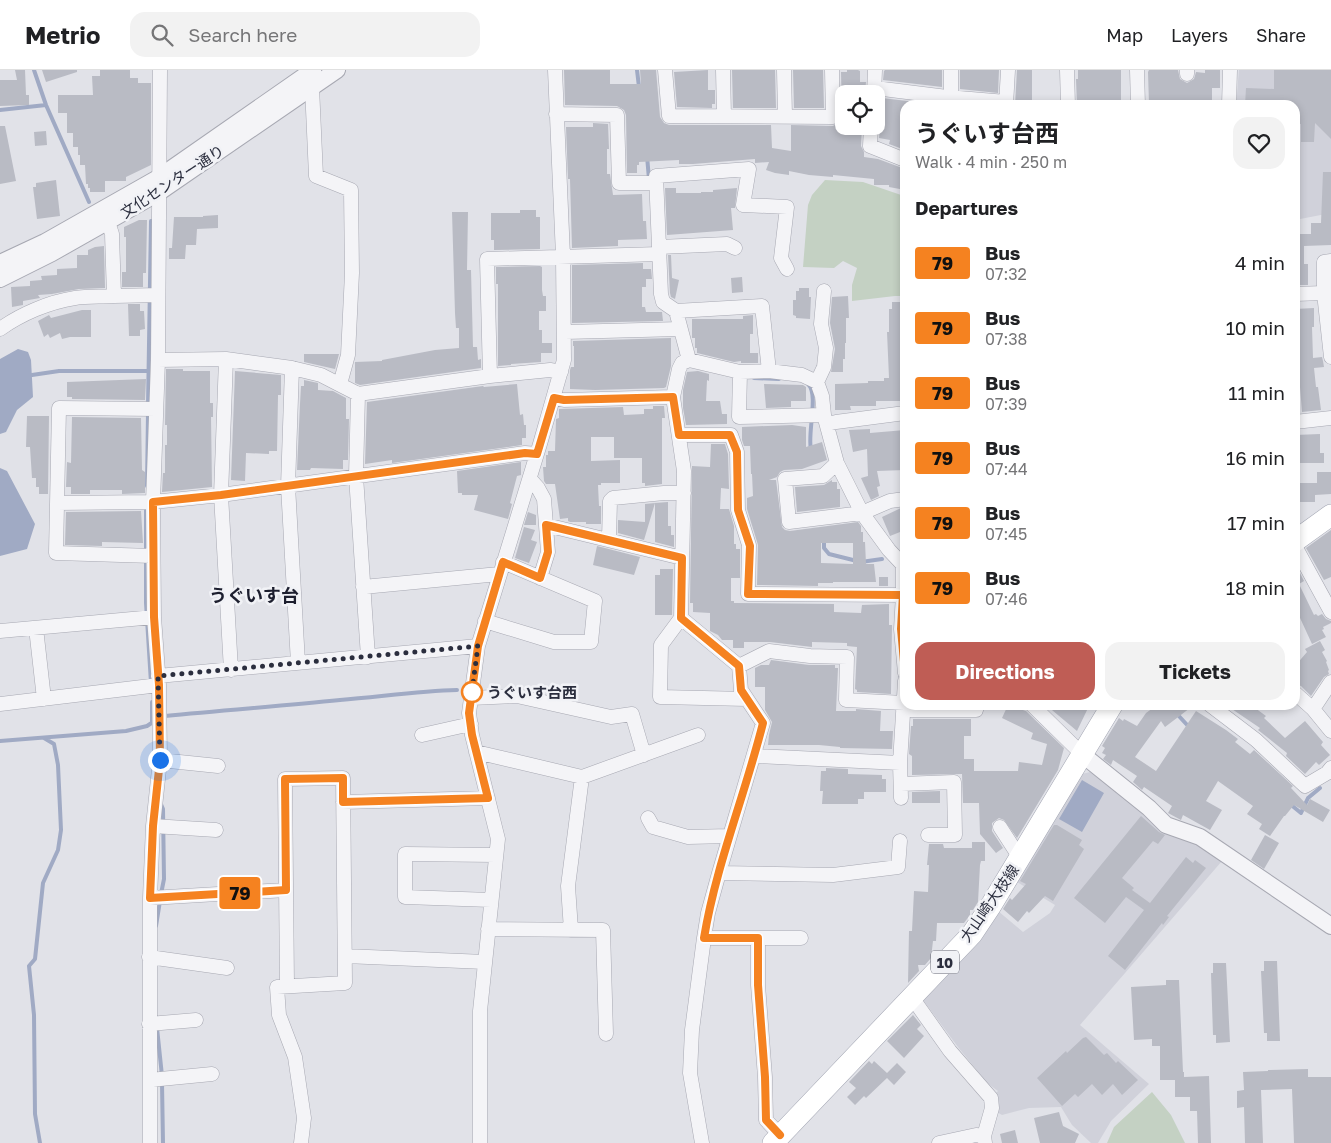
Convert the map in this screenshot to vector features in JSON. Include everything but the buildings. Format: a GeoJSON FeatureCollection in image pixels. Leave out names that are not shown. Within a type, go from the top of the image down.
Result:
{"type":"FeatureCollection","features":[{"type":"Feature","properties":{"kind":"main road"},"geometry":{"type":"LineString","coordinates":[[1300,537],[1331,515]]}},
{"type":"Feature","properties":{"kind":"main road","name":"大山崎大枝線"},"geometry":{"type":"LineString","coordinates":[[777,1139],[972,934],[1109,710]]}},
{"type":"Feature","properties":{"kind":"street"},"geometry":{"type":"LineString","coordinates":[[150,1143],[150,898],[153,826],[160,760],[159,720],[148,618],[148,502],[151,409],[158,360],[152,295],[158,186],[160,70]]}},
{"type":"Feature","properties":{"kind":"street","name":"文化センター通り"},"geometry":{"type":"LineString","coordinates":[[0,279],[108,222],[313,70]]}},
{"type":"Feature","properties":{"kind":"street","name":"文化センター通り"},"geometry":{"type":"LineString","coordinates":[[0,263],[158,186],[337,70]]}},
{"type":"Feature","properties":{"kind":"street"},"geometry":{"type":"LineString","coordinates":[[480,1143],[480,1011],[498,839],[476,752],[469,713],[478,646],[530,480],[564,360],[563,256],[555,70]]}},
{"type":"Feature","properties":{"kind":"street"},"geometry":{"type":"LineString","coordinates":[[664,70],[668,116],[833,117],[832,70]]}},
{"type":"Feature","properties":{"kind":"street"},"geometry":{"type":"LineString","coordinates":[[722,70],[724,116]]}},
{"type":"Feature","properties":{"kind":"street"},"geometry":{"type":"LineString","coordinates":[[784,70],[785,116]]}},
{"type":"Feature","properties":{"kind":"street"},"geometry":{"type":"LineString","coordinates":[[875,70],[875,85]]}},
{"type":"Feature","properties":{"kind":"street"},"geometry":{"type":"LineString","coordinates":[[885,92],[948,100],[951,70]]}},
{"type":"Feature","properties":{"kind":"street"},"geometry":{"type":"LineString","coordinates":[[1006,100],[1008,70]]}},
{"type":"Feature","properties":{"kind":"street"},"geometry":{"type":"LineString","coordinates":[[1067,70],[1068,100]]}},
{"type":"Feature","properties":{"kind":"street"},"geometry":{"type":"LineString","coordinates":[[1137,70],[1138,100]]}},
{"type":"Feature","properties":{"kind":"street"},"geometry":{"type":"LineString","coordinates":[[1228,100],[1230,70]]}},
{"type":"Feature","properties":{"kind":"street"},"geometry":{"type":"LineString","coordinates":[[312,87],[316,176],[352,190],[352,273],[348,355],[340,384]]}},
{"type":"Feature","properties":{"kind":"street"},"geometry":{"type":"LineString","coordinates":[[556,114],[617,115],[619,183],[656,182]]}},
{"type":"Feature","properties":{"kind":"street"},"geometry":{"type":"LineString","coordinates":[[871,135],[870,146],[900,158]]}},
{"type":"Feature","properties":{"kind":"street"},"geometry":{"type":"LineString","coordinates":[[769,372],[762,306],[676,311],[663,302],[661,294],[656,176],[749,170],[743,205],[787,207],[781,258],[787,269]]}},
{"type":"Feature","properties":{"kind":"street"},"geometry":{"type":"LineString","coordinates":[[108,222],[112,234],[114,296]]}},
{"type":"Feature","properties":{"kind":"street"},"geometry":{"type":"LineString","coordinates":[[490,376],[487,259],[563,256],[727,244],[735,248]]}},
{"type":"Feature","properties":{"kind":"street"},"geometry":{"type":"LineString","coordinates":[[1331,261],[1324,262],[1324,293],[1331,357]]}},
{"type":"Feature","properties":{"kind":"street"},"geometry":{"type":"LineString","coordinates":[[817,382],[824,368],[826,348],[821,324],[824,291]]}},
{"type":"Feature","properties":{"kind":"street"},"geometry":{"type":"LineString","coordinates":[[1300,294],[1324,293]]}},
{"type":"Feature","properties":{"kind":"street"},"geometry":{"type":"LineString","coordinates":[[0,329],[9,322],[38,309],[74,298],[152,295]]}},
{"type":"Feature","properties":{"kind":"street"},"geometry":{"type":"LineString","coordinates":[[676,311],[689,360]]}},
{"type":"Feature","properties":{"kind":"street"},"geometry":{"type":"LineString","coordinates":[[565,332],[680,329]]}},
{"type":"Feature","properties":{"kind":"street"},"geometry":{"type":"LineString","coordinates":[[158,360],[226,359],[292,368],[321,375],[358,394],[490,376],[550,370],[561,372]]}},
{"type":"Feature","properties":{"kind":"street"},"geometry":{"type":"LineString","coordinates":[[226,359],[221,495],[231,670]]}},
{"type":"Feature","properties":{"kind":"street"},"geometry":{"type":"LineString","coordinates":[[747,700],[660,698],[661,645],[681,618],[684,471],[673,397],[682,363],[689,360],[740,372],[802,375],[817,382],[837,463],[862,513],[888,550],[900,561]]}},
{"type":"Feature","properties":{"kind":"street"},"geometry":{"type":"LineString","coordinates":[[292,368],[288,486],[298,663]]}},
{"type":"Feature","properties":{"kind":"street"},"geometry":{"type":"LineString","coordinates":[[740,372],[740,418],[826,420],[836,422],[900,414]]}},
{"type":"Feature","properties":{"kind":"street"},"geometry":{"type":"LineString","coordinates":[[358,394],[356,476],[368,657]]}},
{"type":"Feature","properties":{"kind":"street"},"geometry":{"type":"LineString","coordinates":[[554,398],[564,400],[673,397]]}},
{"type":"Feature","properties":{"kind":"street"},"geometry":{"type":"LineString","coordinates":[[148,556],[56,553],[57,503],[60,408],[151,409]]}},
{"type":"Feature","properties":{"kind":"street"},"geometry":{"type":"LineString","coordinates":[[1300,421],[1331,418]]}},
{"type":"Feature","properties":{"kind":"street"},"geometry":{"type":"LineString","coordinates":[[679,435],[730,435],[737,452],[738,510],[750,546],[748,594],[900,595]]}},
{"type":"Feature","properties":{"kind":"street"},"geometry":{"type":"LineString","coordinates":[[57,503],[148,502],[221,495],[525,453],[537,454]]}},
{"type":"Feature","properties":{"kind":"street"},"geometry":{"type":"LineString","coordinates":[[837,463],[823,476],[785,479],[790,522],[862,513],[890,501],[900,500]]}},
{"type":"Feature","properties":{"kind":"street"},"geometry":{"type":"LineString","coordinates":[[530,480],[538,488],[544,499],[548,552],[540,578]]}},
{"type":"Feature","properties":{"kind":"street"},"geometry":{"type":"LineString","coordinates":[[609,539],[610,501],[613,498],[664,492],[684,493]]}},
{"type":"Feature","properties":{"kind":"street"},"geometry":{"type":"LineString","coordinates":[[546,525],[682,558]]}},
{"type":"Feature","properties":{"kind":"street"},"geometry":{"type":"LineString","coordinates":[[1300,555],[1331,612]]}},
{"type":"Feature","properties":{"kind":"street"},"geometry":{"type":"LineString","coordinates":[[363,587],[501,568],[540,578],[595,601],[591,642],[554,642],[485,621]]}},
{"type":"Feature","properties":{"kind":"street"},"geometry":{"type":"LineString","coordinates":[[0,631],[148,618]]}},
{"type":"Feature","properties":{"kind":"street"},"geometry":{"type":"LineString","coordinates":[[681,618],[739,666],[741,690],[763,723],[708,913],[704,938],[692,1030],[690,1074],[702,1143]]}},
{"type":"Feature","properties":{"kind":"street"},"geometry":{"type":"LineString","coordinates":[[36,628],[44,699]]}},
{"type":"Feature","properties":{"kind":"street"},"geometry":{"type":"LineString","coordinates":[[0,704],[155,683],[231,670],[478,646]]}},
{"type":"Feature","properties":{"kind":"street"},"geometry":{"type":"LineString","coordinates":[[739,666],[769,651],[810,656],[846,657],[846,700],[900,707]]}},
{"type":"Feature","properties":{"kind":"street"},"geometry":{"type":"LineString","coordinates":[[1313,708],[1331,682]]}},
{"type":"Feature","properties":{"kind":"street"},"geometry":{"type":"LineString","coordinates":[[471,698],[517,696],[611,717],[632,714],[644,755]]}},
{"type":"Feature","properties":{"kind":"street"},"geometry":{"type":"LineString","coordinates":[[1300,697],[1313,708],[1331,731]]}},
{"type":"Feature","properties":{"kind":"street"},"geometry":{"type":"LineString","coordinates":[[901,798],[900,763],[904,710]]}},
{"type":"Feature","properties":{"kind":"street"},"geometry":{"type":"LineString","coordinates":[[1037,710],[1083,754],[1149,808],[1166,825],[1200,837],[1331,926]]}},
{"type":"Feature","properties":{"kind":"street"},"geometry":{"type":"LineString","coordinates":[[1217,710],[1256,740],[1304,786],[1331,768]]}},
{"type":"Feature","properties":{"kind":"street"},"geometry":{"type":"LineString","coordinates":[[422,735],[470,724]]}},
{"type":"Feature","properties":{"kind":"street"},"geometry":{"type":"LineString","coordinates":[[476,752],[582,777],[698,735]]}},
{"type":"Feature","properties":{"kind":"street"},"geometry":{"type":"LineString","coordinates":[[755,756],[900,763]]}},
{"type":"Feature","properties":{"kind":"street"},"geometry":{"type":"LineString","coordinates":[[160,760],[218,766]]}},
{"type":"Feature","properties":{"kind":"street"},"geometry":{"type":"LineString","coordinates":[[571,930],[568,886],[582,777]]}},
{"type":"Feature","properties":{"kind":"street"},"geometry":{"type":"LineString","coordinates":[[287,986],[285,779],[343,778],[345,983],[277,987],[279,1015],[295,1057],[304,1118],[301,1143]]}},
{"type":"Feature","properties":{"kind":"street"},"geometry":{"type":"LineString","coordinates":[[901,784],[954,782],[955,835],[928,835]]}},
{"type":"Feature","properties":{"kind":"street"},"geometry":{"type":"LineString","coordinates":[[343,802],[488,798]]}},
{"type":"Feature","properties":{"kind":"street"},"geometry":{"type":"LineString","coordinates":[[648,818],[653,827],[688,837],[730,836]]}},
{"type":"Feature","properties":{"kind":"street"},"geometry":{"type":"LineString","coordinates":[[153,826],[216,830]]}},
{"type":"Feature","properties":{"kind":"street"},"geometry":{"type":"LineString","coordinates":[[1000,827],[1020,858]]}},
{"type":"Feature","properties":{"kind":"street"},"geometry":{"type":"LineString","coordinates":[[719,873],[833,875],[898,867],[900,841]]}},
{"type":"Feature","properties":{"kind":"street"},"geometry":{"type":"LineString","coordinates":[[491,900],[405,898],[405,854],[496,855]]}},
{"type":"Feature","properties":{"kind":"street"},"geometry":{"type":"LineString","coordinates":[[150,898],[286,890]]}},
{"type":"Feature","properties":{"kind":"street"},"geometry":{"type":"LineString","coordinates":[[488,929],[603,930],[606,1034]]}},
{"type":"Feature","properties":{"kind":"street"},"geometry":{"type":"LineString","coordinates":[[704,938],[802,938]]}},
{"type":"Feature","properties":{"kind":"street"},"geometry":{"type":"LineString","coordinates":[[758,938],[758,985],[765,1077],[766,1120],[777,1139]]}},
{"type":"Feature","properties":{"kind":"street"},"geometry":{"type":"LineString","coordinates":[[345,956],[485,962]]}},
{"type":"Feature","properties":{"kind":"street"},"geometry":{"type":"LineString","coordinates":[[149,957],[228,968]]}},
{"type":"Feature","properties":{"kind":"street"},"geometry":{"type":"LineString","coordinates":[[911,996],[950,1051],[991,1098],[992,1108],[984,1139],[976,1135],[939,1143]]}},
{"type":"Feature","properties":{"kind":"street"},"geometry":{"type":"LineString","coordinates":[[149,1024],[196,1020]]}},
{"type":"Feature","properties":{"kind":"street"},"geometry":{"type":"LineString","coordinates":[[150,1080],[212,1074]]}},
{"type":"Feature","properties":{"kind":"shaded area"},"geometry":{"type":"Polygon","coordinates":[[[1239,70],[1331,70],[1331,213],[1300,219],[1300,100],[1236,100],[1239,70]]]}},
{"type":"Feature","properties":{"kind":"shaded area"},"geometry":{"type":"Polygon","coordinates":[[[1090,772],[1222,861],[1080,1025],[1149,1084],[1111,1121],[1098,1143],[1091,1143],[1072,1125],[1061,1107],[1029,1108],[1002,1115],[997,1112],[996,1093],[998,1091],[987,1083],[923,1000],[998,911],[1023,932],[1050,913],[1055,905],[1017,882],[1078,775],[1090,772]]]}},
{"type":"Feature","properties":{"kind":"green space"},"geometry":{"type":"Polygon","coordinates":[[[825,180],[863,182],[900,195],[900,296],[852,301],[852,285],[857,268],[843,261],[834,268],[803,267],[808,205],[812,195],[825,180]]]}},
{"type":"Feature","properties":{"kind":"green space"},"geometry":{"type":"Polygon","coordinates":[[[1152,1092],[1171,1115],[1185,1143],[1107,1143],[1114,1127],[1152,1092]]]}},
{"type":"Feature","properties":{"kind":"water"},"geometry":{"type":"Polygon","coordinates":[[[18,349],[28,352],[31,360],[33,397],[17,410],[6,432],[0,434],[0,359],[18,349]]]}},
{"type":"Feature","properties":{"kind":"water"},"geometry":{"type":"Polygon","coordinates":[[[0,468],[7,471],[35,524],[27,549],[0,556],[0,468]]]}},
{"type":"Feature","properties":{"kind":"water"},"geometry":{"type":"Polygon","coordinates":[[[1082,780],[1104,793],[1082,832],[1059,819],[1082,780]]]}},
{"type":"Feature","properties":{"kind":"waterway"},"geometry":{"type":"LineString","coordinates":[[34,70],[46,105],[89,202]]}},
{"type":"Feature","properties":{"kind":"waterway"},"geometry":{"type":"LineString","coordinates":[[637,70],[639,87]]}},
{"type":"Feature","properties":{"kind":"waterway"},"geometry":{"type":"LineString","coordinates":[[0,110],[46,105]]}},
{"type":"Feature","properties":{"kind":"waterway"},"geometry":{"type":"LineString","coordinates":[[647,156],[649,179]]}},
{"type":"Feature","properties":{"kind":"waterway"},"geometry":{"type":"LineString","coordinates":[[148,406],[151,221]]}},
{"type":"Feature","properties":{"kind":"waterway"},"geometry":{"type":"LineString","coordinates":[[32,375],[59,371],[149,371]]}},
{"type":"Feature","properties":{"kind":"waterway"},"geometry":{"type":"LineString","coordinates":[[754,378],[779,379]]}},
{"type":"Feature","properties":{"kind":"waterway"},"geometry":{"type":"LineString","coordinates":[[808,384],[813,396],[810,434],[811,450]]}},
{"type":"Feature","properties":{"kind":"waterway"},"geometry":{"type":"LineString","coordinates":[[147,486],[148,413]]}},
{"type":"Feature","properties":{"kind":"waterway"},"geometry":{"type":"LineString","coordinates":[[146,510],[146,603],[151,683]]}},
{"type":"Feature","properties":{"kind":"waterway"},"geometry":{"type":"LineString","coordinates":[[824,540],[824,548],[829,554],[861,562],[882,559]]}},
{"type":"Feature","properties":{"kind":"waterway"},"geometry":{"type":"LineString","coordinates":[[162,718],[165,716],[457,690]]}},
{"type":"Feature","properties":{"kind":"waterway"},"geometry":{"type":"LineString","coordinates":[[152,702],[152,723]]}},
{"type":"Feature","properties":{"kind":"waterway"},"geometry":{"type":"LineString","coordinates":[[1177,714],[1189,727]]}},
{"type":"Feature","properties":{"kind":"waterway"},"geometry":{"type":"LineString","coordinates":[[0,741],[126,731],[147,726],[153,722]]}},
{"type":"Feature","properties":{"kind":"waterway"},"geometry":{"type":"LineString","coordinates":[[40,1143],[35,1114],[34,1015],[29,966],[35,959],[43,883],[58,850],[61,830],[58,765],[54,744],[44,738]]}},
{"type":"Feature","properties":{"kind":"waterway"},"geometry":{"type":"LineString","coordinates":[[1290,804],[1301,813],[1308,798],[1320,788]]}},
{"type":"Feature","properties":{"kind":"waterway"},"geometry":{"type":"LineString","coordinates":[[160,802],[163,809],[164,879],[161,894]]}},
{"type":"Feature","properties":{"kind":"waterway"},"geometry":{"type":"LineString","coordinates":[[156,926],[160,901]]}},
{"type":"Feature","properties":{"kind":"waterway"},"geometry":{"type":"LineString","coordinates":[[157,1028],[162,1076]]}},
{"type":"Feature","properties":{"kind":"waterway"},"geometry":{"type":"LineString","coordinates":[[162,1083],[163,1143]]}},
{"type":"Feature","properties":{"kind":"bus line","name":"79"},"geometry":{"type":"LineString","coordinates":[[780,1135],[766,1120],[765,1077],[758,985],[758,938],[704,938],[708,913],[763,723],[741,690],[739,666],[681,618],[682,558],[546,525],[548,552],[540,578],[503,562],[478,646],[469,713],[472,735],[488,798],[343,802],[343,778],[285,779],[286,890],[150,898],[153,826],[160,760],[159,685],[154,617],[153,502],[221,495],[525,453],[537,454],[554,398],[564,400],[673,397],[679,435],[730,435],[737,452],[738,510],[750,546],[748,594],[900,595]]}},
{"type":"Feature","properties":{"kind":"place","name":"うぐいす台西"},"geometry":{"type":"Point","coordinates":[472,692]}},
{"type":"Feature","properties":{"kind":"district","name":"うぐいす台"},"geometry":{"type":"Point","coordinates":[254,595]}},
{"type":"Feature","properties":{"kind":"route"},"geometry":{"type":"LineString","coordinates":[[160,760],[158,676],[478,646],[471,698],[472,692]]}}]}
